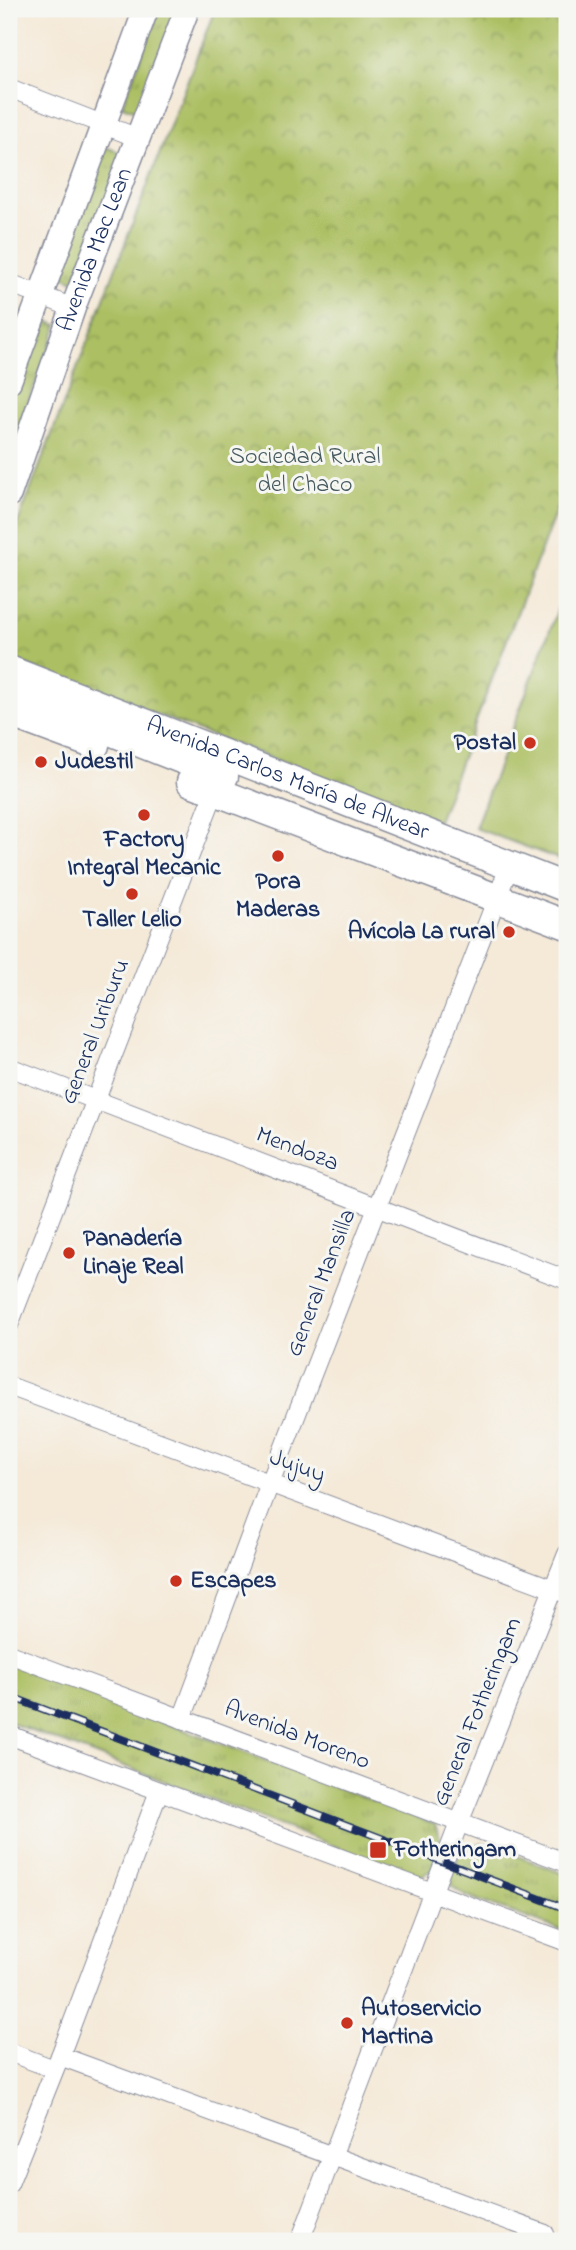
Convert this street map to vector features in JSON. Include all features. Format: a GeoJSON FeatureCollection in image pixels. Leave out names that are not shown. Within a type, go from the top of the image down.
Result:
{"type":"FeatureCollection","features":[{"type":"Feature","properties":{"kind":"main road","name":"Avenida Mac Lean"},"geometry":{"type":"LineString","coordinates":[[9,382],[146,9]]}},
{"type":"Feature","properties":{"kind":"main road","name":"Avenida Mac Lean"},"geometry":{"type":"LineString","coordinates":[[10,487],[73,308],[187,9]]}},
{"type":"Feature","properties":{"kind":"main road","name":"Avenida Carlos María de Alvear"},"geometry":{"type":"LineString","coordinates":[[9,670],[222,774]]}},
{"type":"Feature","properties":{"kind":"main road","name":"Avenida Carlos María de Alvear"},"geometry":{"type":"LineString","coordinates":[[9,691],[567,905]]}},
{"type":"Feature","properties":{"kind":"main road","name":"Avenida Carlos María de Alvear"},"geometry":{"type":"LineString","coordinates":[[9,713],[222,774]]}},
{"type":"Feature","properties":{"kind":"main road","name":"Avenida Carlos María de Alvear"},"geometry":{"type":"LineString","coordinates":[[503,882],[567,888]]}},
{"type":"Feature","properties":{"kind":"main road","name":"Avenida Carlos María de Alvear"},"geometry":{"type":"LineString","coordinates":[[503,882],[567,925]]}},
{"type":"Feature","properties":{"kind":"street"},"geometry":{"type":"LineString","coordinates":[[9,88],[138,138]]}},
{"type":"Feature","properties":{"kind":"street"},"geometry":{"type":"LineString","coordinates":[[9,283],[73,308]]}},
{"type":"Feature","properties":{"kind":"street","name":"General Uriburu"},"geometry":{"type":"LineString","coordinates":[[9,1325],[222,774]]}},
{"type":"Feature","properties":{"kind":"street","name":"General Mansilla"},"geometry":{"type":"LineString","coordinates":[[182,1718],[503,882]]}},
{"type":"Feature","properties":{"kind":"street","name":"Mendoza"},"geometry":{"type":"LineString","coordinates":[[9,1067],[567,1280]]}},
{"type":"Feature","properties":{"kind":"street","name":"Jujuy"},"geometry":{"type":"LineString","coordinates":[[9,1386],[561,1592]]}},
{"type":"Feature","properties":{"kind":"street","name":"General Fotheringam"},"geometry":{"type":"LineString","coordinates":[[300,2241],[459,1823],[561,1592],[567,1554]]}},
{"type":"Feature","properties":{"kind":"street","name":"Avenida Moreno"},"geometry":{"type":"LineString","coordinates":[[9,1654],[567,1864]]}},
{"type":"Feature","properties":{"kind":"street"},"geometry":{"type":"LineString","coordinates":[[9,1735],[567,1942]]}},
{"type":"Feature","properties":{"kind":"street"},"geometry":{"type":"LineString","coordinates":[[9,2184],[159,1791]]}},
{"type":"Feature","properties":{"kind":"street"},"geometry":{"type":"LineString","coordinates":[[9,2052],[57,2062],[334,2157],[545,2234]]}},
{"type":"Feature","properties":{"kind":"green space"},"geometry":{"type":"Polygon","coordinates":[[[159,9],[178,9],[139,112],[122,106],[159,9]]]}},
{"type":"Feature","properties":{"kind":"green space","name":"Sociedad Rural del Chaco"},"geometry":{"type":"Polygon","coordinates":[[[215,9],[567,9],[567,482],[438,821],[9,659],[9,546],[215,9]]]}},
{"type":"Feature","properties":{"kind":"green space"},"geometry":{"type":"Polygon","coordinates":[[[106,147],[123,154],[74,281],[58,274],[106,147]]]}},
{"type":"Feature","properties":{"kind":"green space"},"geometry":{"type":"Polygon","coordinates":[[[41,319],[58,325],[9,452],[9,403],[41,319]]]}},
{"type":"Feature","properties":{"kind":"green space"},"geometry":{"type":"Polygon","coordinates":[[[567,585],[567,862],[475,828],[567,585]]]}},
{"type":"Feature","properties":{"kind":"green space"},"geometry":{"type":"Polygon","coordinates":[[[9,1664],[435,1824],[441,1843],[434,1868],[418,1878],[9,1722],[9,1664]]]}},
{"type":"Feature","properties":{"kind":"green space"},"geometry":{"type":"Polygon","coordinates":[[[483,1843],[567,1875],[567,1932],[466,1896],[449,1884],[461,1848],[483,1843]]]}},
{"type":"Feature","properties":{"kind":"railway"},"geometry":{"type":"LineString","coordinates":[[9,1696],[567,1909]]}},
{"type":"Feature","properties":{"kind":"place","name":"Postal"},"geometry":{"type":"Point","coordinates":[530,743]}},
{"type":"Feature","properties":{"kind":"place","name":"Judestil"},"geometry":{"type":"Point","coordinates":[41,762]}},
{"type":"Feature","properties":{"kind":"place","name":"Factory Integral Mecanic"},"geometry":{"type":"Point","coordinates":[144,815]}},
{"type":"Feature","properties":{"kind":"place","name":"Pora Maderas"},"geometry":{"type":"Point","coordinates":[278,856]}},
{"type":"Feature","properties":{"kind":"place","name":"Taller Lelio"},"geometry":{"type":"Point","coordinates":[132,894]}},
{"type":"Feature","properties":{"kind":"place","name":"Avícola La rural"},"geometry":{"type":"Point","coordinates":[509,932]}},
{"type":"Feature","properties":{"kind":"place","name":"Panadería Linaje Real"},"geometry":{"type":"Point","coordinates":[69,1253]}},
{"type":"Feature","properties":{"kind":"place","name":"Escapes"},"geometry":{"type":"Point","coordinates":[176,1581]}},
{"type":"Feature","properties":{"kind":"place","name":"Fotheringam"},"geometry":{"type":"Point","coordinates":[378,1850]}},
{"type":"Feature","properties":{"kind":"place","name":"Autoservicio Martina"},"geometry":{"type":"Point","coordinates":[347,2023]}}]}
